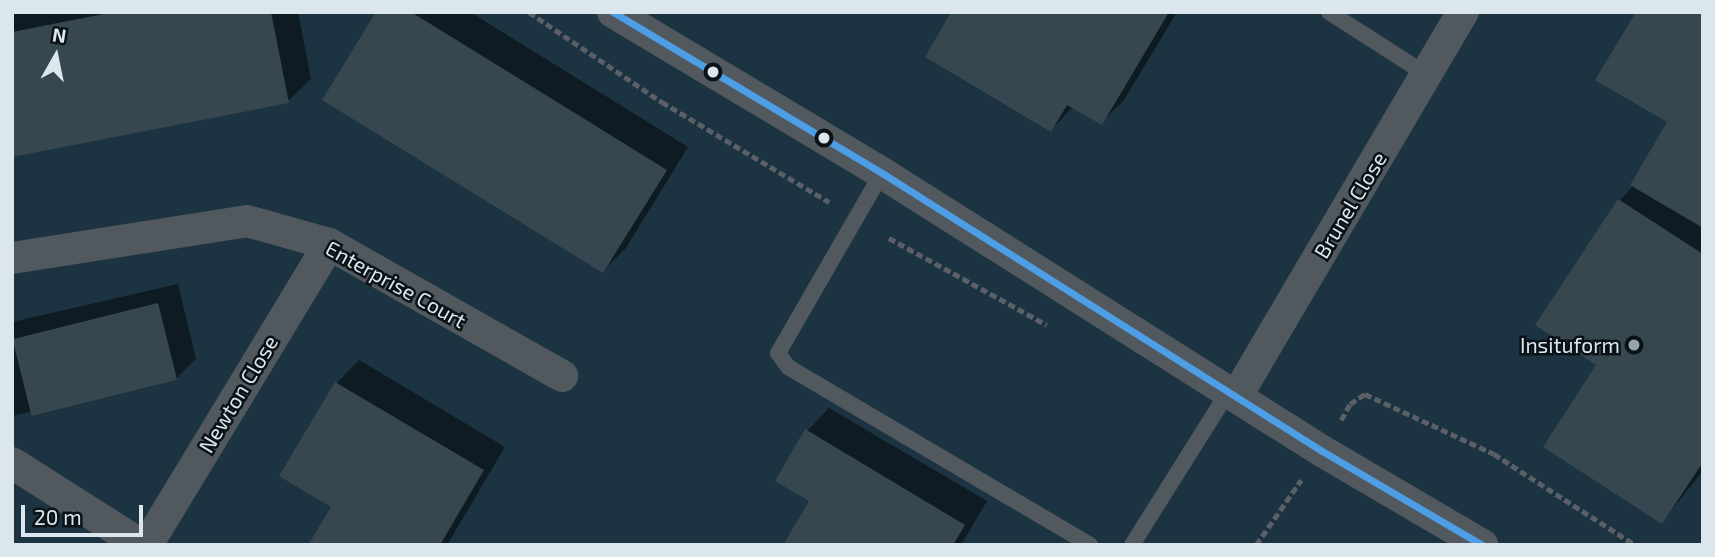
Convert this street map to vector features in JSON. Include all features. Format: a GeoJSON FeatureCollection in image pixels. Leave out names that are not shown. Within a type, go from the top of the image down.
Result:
{"type":"FeatureCollection","features":[{"type":"Feature","properties":{"kind":"street"},"geometry":{"type":"LineString","coordinates":[[613,12],[882,173],[1322,451],[1482,545]]}},
{"type":"Feature","properties":{"kind":"street","name":"Brunel Close"},"geometry":{"type":"LineString","coordinates":[[1232,394],[1463,12]]}},
{"type":"Feature","properties":{"kind":"street","name":"Enterprise Court"},"geometry":{"type":"LineString","coordinates":[[12,258],[247,221],[330,244],[562,376]]}},
{"type":"Feature","properties":{"kind":"street","name":"Newton Close"},"geometry":{"type":"LineString","coordinates":[[147,545],[330,244]]}},
{"type":"Feature","properties":{"kind":"street"},"geometry":{"type":"LineString","coordinates":[[12,463],[141,545]]}},
{"type":"Feature","properties":{"kind":"lane"},"geometry":{"type":"LineString","coordinates":[[1329,12],[1427,75]]}},
{"type":"Feature","properties":{"kind":"lane"},"geometry":{"type":"LineString","coordinates":[[882,173],[778,352],[788,367],[1090,545]]}},
{"type":"Feature","properties":{"kind":"lane"},"geometry":{"type":"LineString","coordinates":[[1132,545],[1232,394]]}},
{"type":"Feature","properties":{"kind":"path"},"geometry":{"type":"LineString","coordinates":[[529,12],[662,102],[830,202]]}},
{"type":"Feature","properties":{"kind":"path"},"geometry":{"type":"LineString","coordinates":[[889,238],[1054,329]]}},
{"type":"Feature","properties":{"kind":"path"},"geometry":{"type":"LineString","coordinates":[[1256,545],[1322,451],[1350,404],[1365,394],[1494,454],[1635,545]]}},
{"type":"Feature","properties":{"kind":"shaded area"},"geometry":{"type":"Polygon","coordinates":[[[12,12],[1703,12],[1703,545],[12,545],[12,12]]]}},
{"type":"Feature","properties":{"kind":"building"},"geometry":{"type":"Polygon","coordinates":[[[114,12],[271,12],[289,103],[12,157],[12,32],[114,12]]]}},
{"type":"Feature","properties":{"kind":"building"},"geometry":{"type":"Polygon","coordinates":[[[376,12],[411,12],[667,170],[603,273],[322,100],[376,12]]]}},
{"type":"Feature","properties":{"kind":"building"},"geometry":{"type":"Polygon","coordinates":[[[951,12],[1169,12],[1102,125],[1067,105],[1051,132],[925,57],[951,12]]]}},
{"type":"Feature","properties":{"kind":"building"},"geometry":{"type":"Polygon","coordinates":[[[1636,12],[1703,12],[1703,228],[1630,185],[1667,122],[1595,80],[1636,12]]]}},
{"type":"Feature","properties":{"kind":"building","name":"Insituform"},"geometry":{"type":"Polygon","coordinates":[[[1618,199],[1703,254],[1703,462],[1662,524],[1543,447],[1596,365],[1535,325],[1618,199]]]}},
{"type":"Feature","properties":{"kind":"building"},"geometry":{"type":"Polygon","coordinates":[[[158,303],[177,380],[32,416],[12,339],[158,303]]]}},
{"type":"Feature","properties":{"kind":"building"},"geometry":{"type":"Polygon","coordinates":[[[335,382],[484,470],[440,545],[308,545],[331,507],[279,476],[335,382]]]}},
{"type":"Feature","properties":{"kind":"building"},"geometry":{"type":"Polygon","coordinates":[[[805,429],[965,525],[953,545],[783,545],[809,501],[775,481],[805,429]]]}},
{"type":"Feature","properties":{"kind":"transit line"},"geometry":{"type":"LineString","coordinates":[[613,12],[882,173],[1322,451],[1482,545]]}},
{"type":"Feature","properties":{"kind":"place","name":"Insituform"},"geometry":{"type":"Point","coordinates":[1634,345]}}]}
